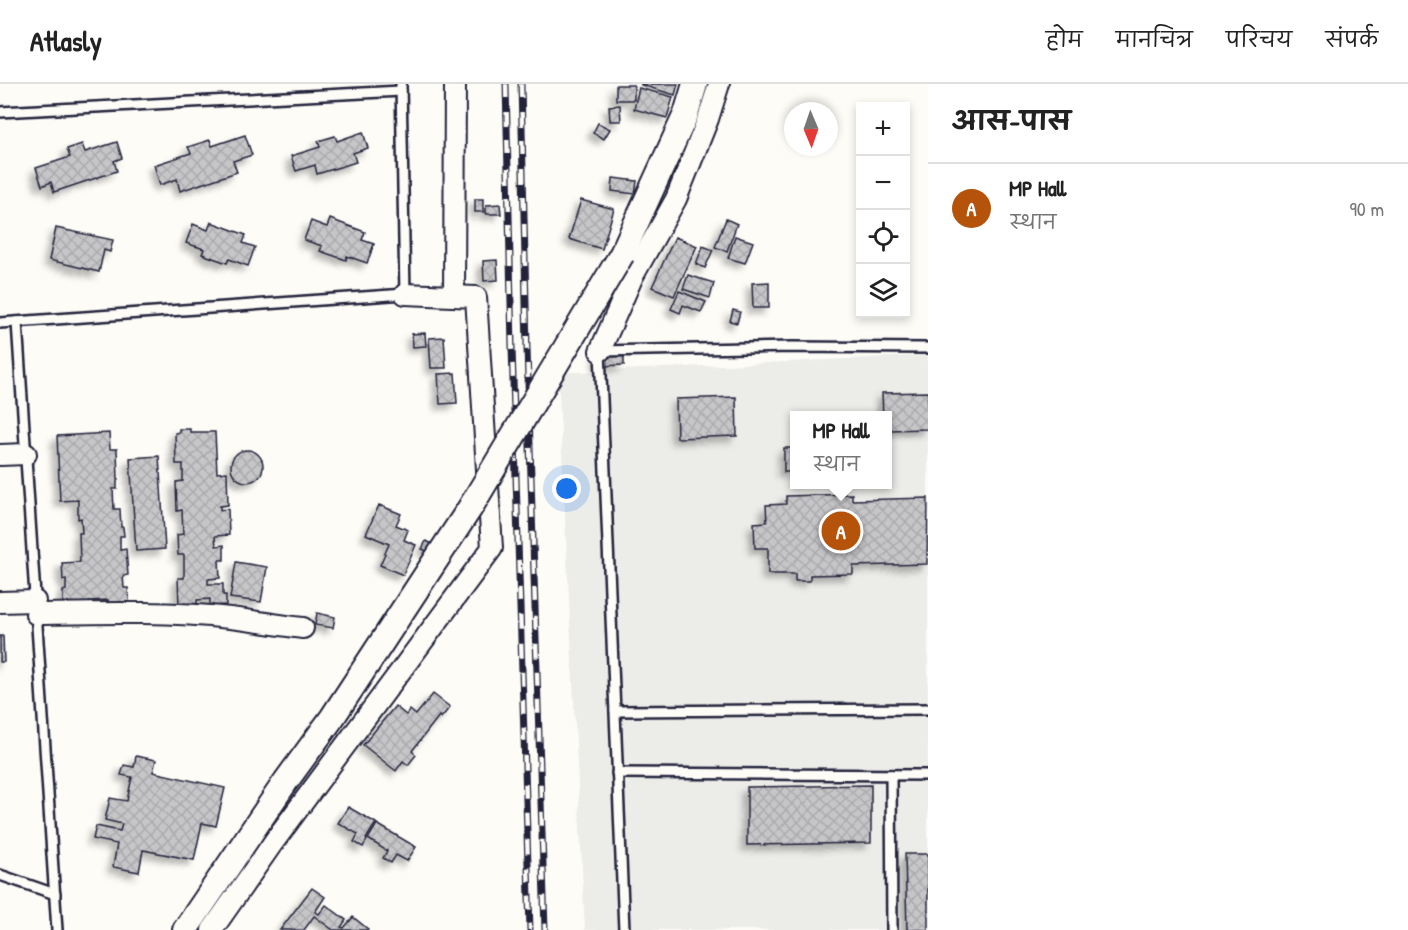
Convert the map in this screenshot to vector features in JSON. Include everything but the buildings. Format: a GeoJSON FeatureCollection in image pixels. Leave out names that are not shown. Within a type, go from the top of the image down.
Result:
{"type":"FeatureCollection","features":[{"type":"Feature","properties":{"kind":"street"},"geometry":{"type":"LineString","coordinates":[[454,296],[456,84]]}},
{"type":"Feature","properties":{"kind":"street"},"geometry":{"type":"LineString","coordinates":[[185,930],[286,781],[332,718],[470,507],[622,254],[686,114],[695,84]]}},
{"type":"Feature","properties":{"kind":"street"},"geometry":{"type":"LineString","coordinates":[[600,351],[633,276],[676,199],[708,119],[719,84]]}},
{"type":"Feature","properties":{"kind":"street"},"geometry":{"type":"LineString","coordinates":[[212,930],[272,844],[492,548],[476,297],[405,294]]}},
{"type":"Feature","properties":{"kind":"street"},"geometry":{"type":"LineString","coordinates":[[0,455],[26,454]]}},
{"type":"Feature","properties":{"kind":"street"},"geometry":{"type":"LineString","coordinates":[[0,602],[36,608],[229,618],[303,628]]}},
{"type":"Feature","properties":{"kind":"lane"},"geometry":{"type":"LineString","coordinates":[[0,112],[401,87],[405,294],[0,323]]}},
{"type":"Feature","properties":{"kind":"lane"},"geometry":{"type":"LineString","coordinates":[[17,322],[57,930]]}},
{"type":"Feature","properties":{"kind":"lane"},"geometry":{"type":"LineString","coordinates":[[624,930],[600,351],[792,347],[928,348]]}},
{"type":"Feature","properties":{"kind":"lane"},"geometry":{"type":"LineString","coordinates":[[615,711],[928,709]]}},
{"type":"Feature","properties":{"kind":"lane"},"geometry":{"type":"LineString","coordinates":[[617,772],[928,776]]}},
{"type":"Feature","properties":{"kind":"lane"},"geometry":{"type":"LineString","coordinates":[[891,775],[892,930]]}},
{"type":"Feature","properties":{"kind":"lane"},"geometry":{"type":"LineString","coordinates":[[0,875],[55,894]]}},
{"type":"Feature","properties":{"kind":"shaded area"},"geometry":{"type":"Polygon","coordinates":[[[928,355],[928,930],[585,930],[558,373],[928,355]]]}},
{"type":"Feature","properties":{"kind":"railway"},"geometry":{"type":"LineString","coordinates":[[506,84],[530,930]]}},
{"type":"Feature","properties":{"kind":"railway"},"geometry":{"type":"LineString","coordinates":[[521,84],[545,930]]}},
{"type":"Feature","properties":{"kind":"place","name":"MP Hall"},"geometry":{"type":"Point","coordinates":[841,531]}}]}
